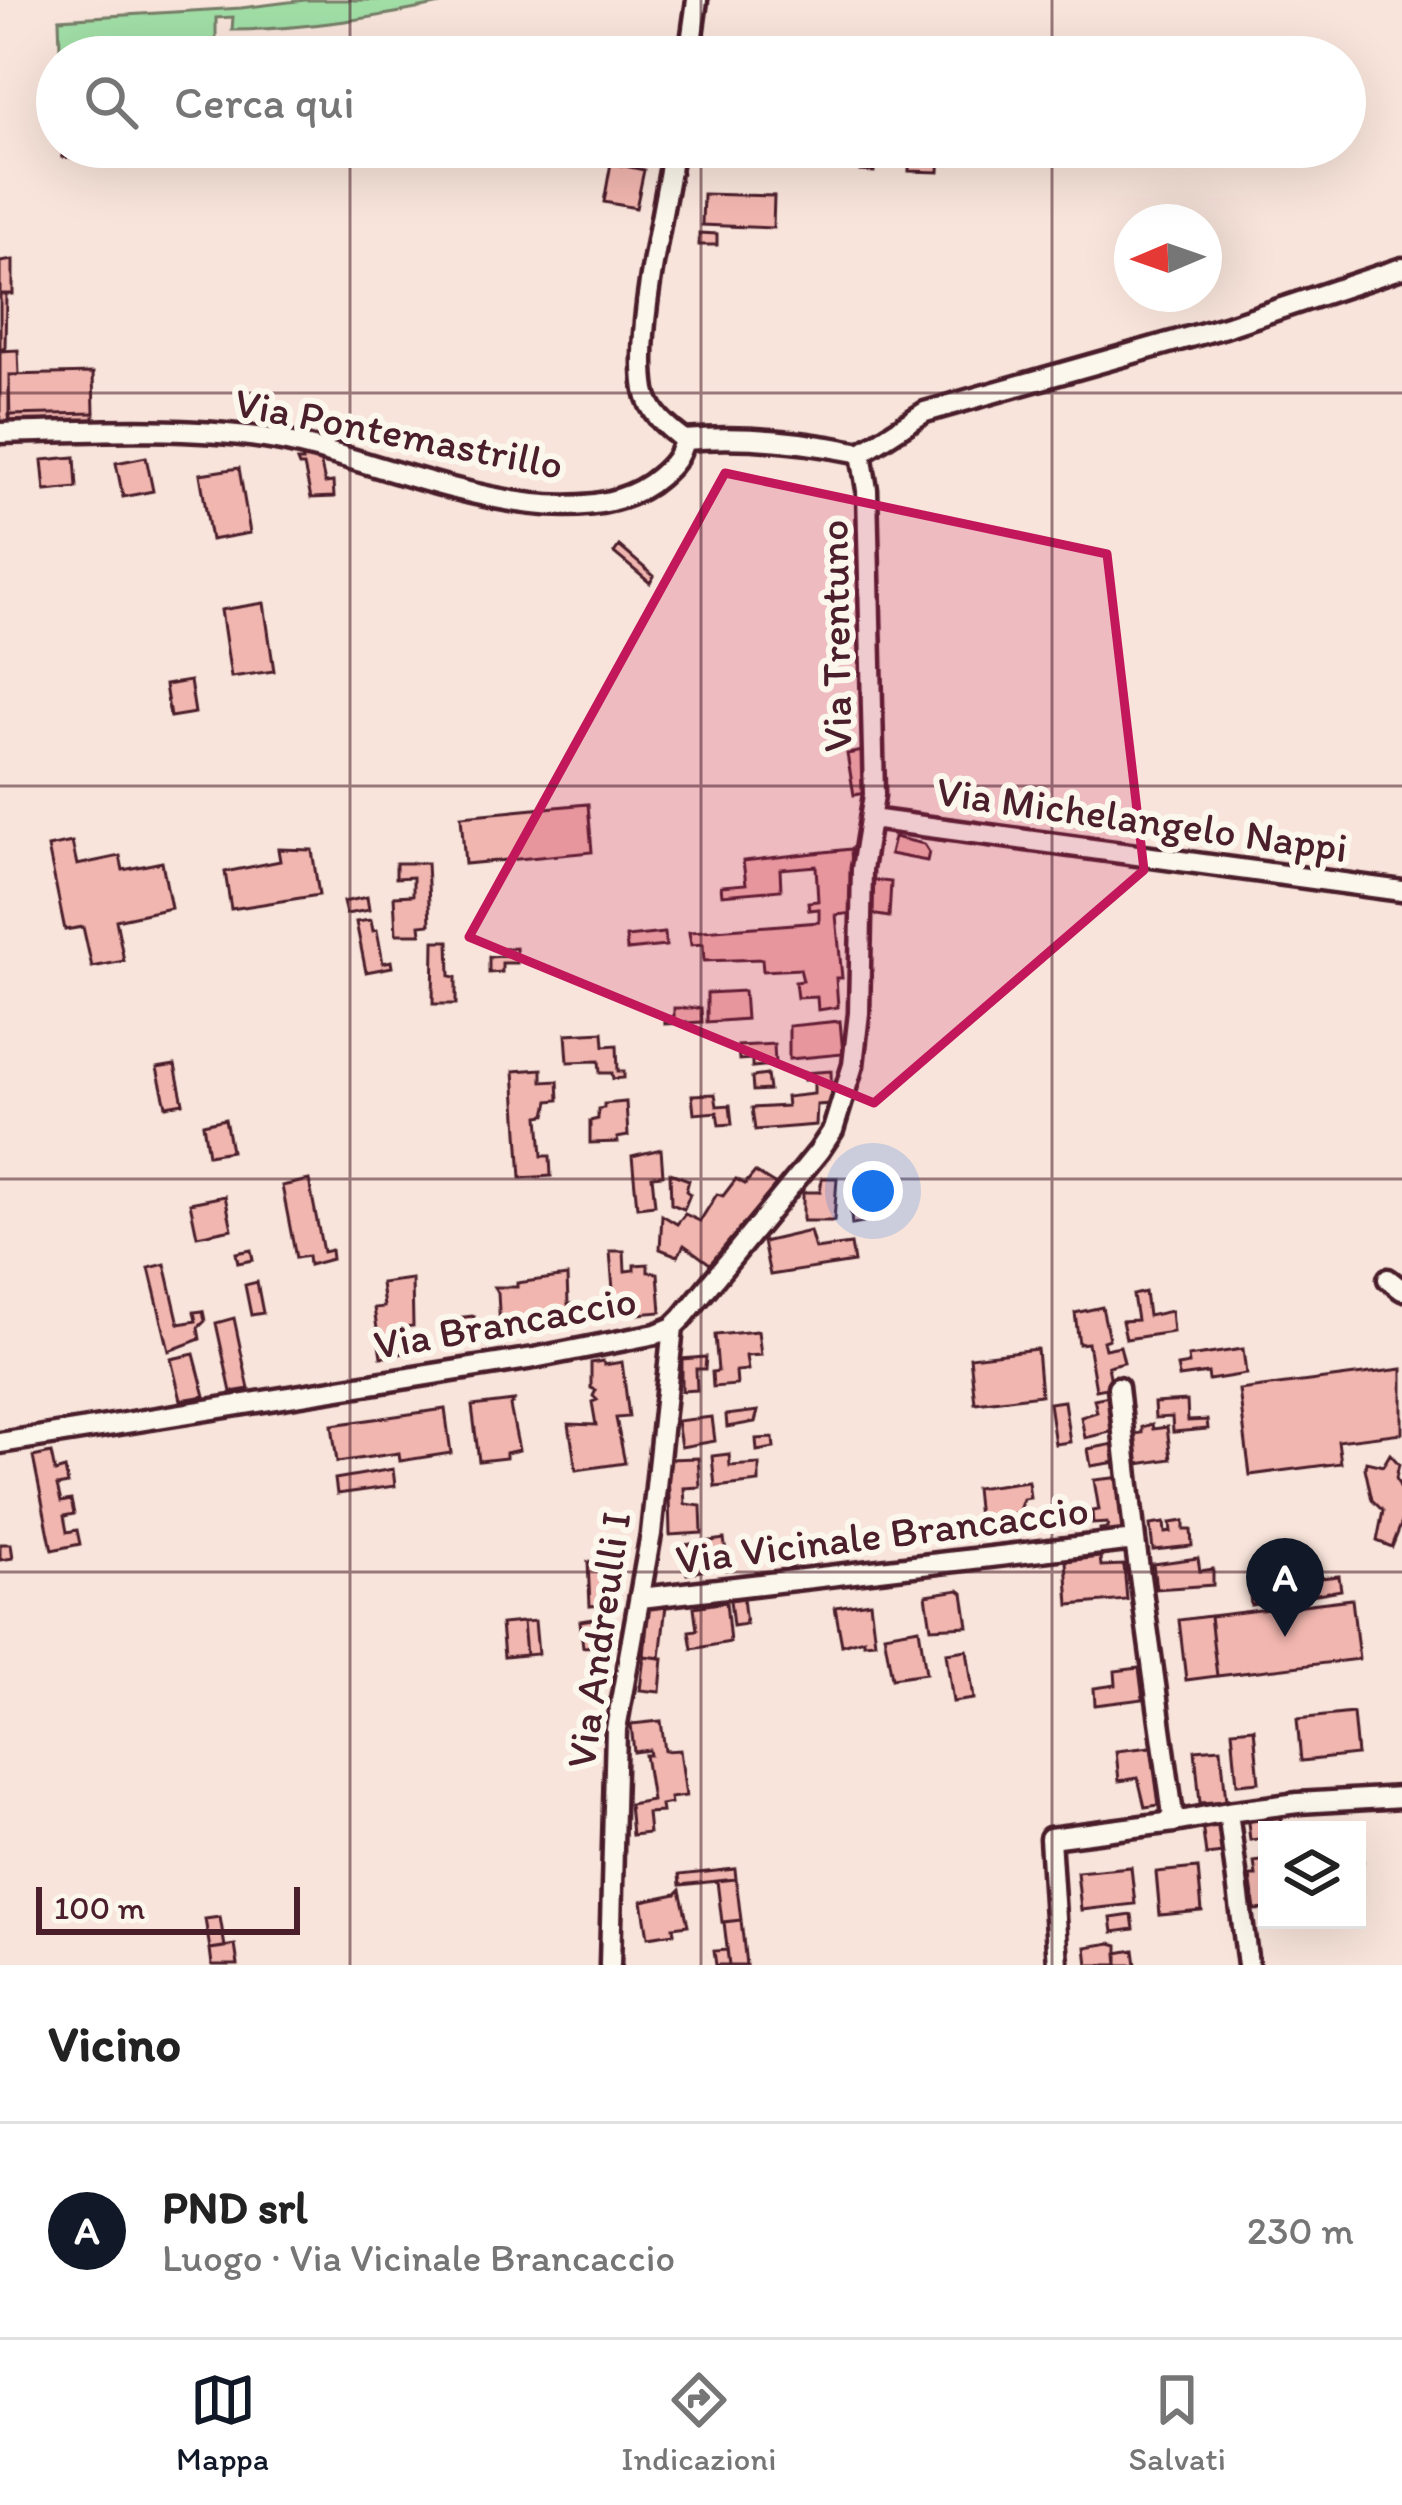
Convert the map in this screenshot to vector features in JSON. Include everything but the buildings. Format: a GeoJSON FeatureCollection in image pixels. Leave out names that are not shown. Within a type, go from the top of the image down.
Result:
{"type":"FeatureCollection","features":[{"type":"Feature","properties":{"kind":"street"},"geometry":{"type":"LineString","coordinates":[[691,36],[697,0]]}},
{"type":"Feature","properties":{"kind":"street"},"geometry":{"type":"LineString","coordinates":[[671,168],[647,320],[645,394],[661,423],[684,440],[728,436],[861,453],[925,412],[1203,334],[1402,268]]}},
{"type":"Feature","properties":{"kind":"street","name":"Via Pontemastrillo"},"geometry":{"type":"LineString","coordinates":[[0,433],[101,430],[265,438],[318,448],[455,488],[551,506],[624,500],[640,494],[673,466],[684,440]]}},
{"type":"Feature","properties":{"kind":"street","name":"Via Trentuno"},"geometry":{"type":"LineString","coordinates":[[861,453],[868,490],[871,819]]}},
{"type":"Feature","properties":{"kind":"street","name":"Via Michelangelo Nappi"},"geometry":{"type":"LineString","coordinates":[[871,819],[1402,891]]}},
{"type":"Feature","properties":{"kind":"street","name":"Via Brancaccio"},"geometry":{"type":"LineString","coordinates":[[0,1443],[534,1358],[673,1327],[833,1130],[854,1066],[862,869],[871,819]]}},
{"type":"Feature","properties":{"kind":"street","name":"Via Andreulli I"},"geometry":{"type":"LineString","coordinates":[[610,1965],[614,1755],[651,1534],[673,1327]]}},
{"type":"Feature","properties":{"kind":"street"},"geometry":{"type":"LineString","coordinates":[[1118,1387],[1135,1540]]}},
{"type":"Feature","properties":{"kind":"street","name":"Via Vicinale Brancaccio"},"geometry":{"type":"LineString","coordinates":[[640,1598],[1135,1540],[1174,1822]]}},
{"type":"Feature","properties":{"kind":"street"},"geometry":{"type":"LineString","coordinates":[[1058,1965],[1050,1838],[1298,1803],[1402,1797]]}},
{"type":"Feature","properties":{"kind":"street"},"geometry":{"type":"LineString","coordinates":[[1228,1812],[1248,1965]]}},
{"type":"Feature","properties":{"kind":"highlighted area"},"geometry":{"type":"Polygon","coordinates":[[[725,473],[1107,554],[1144,870],[874,1103],[469,937],[725,473]]]}},
{"type":"Feature","properties":{"kind":"green space"},"geometry":{"type":"Polygon","coordinates":[[[305,0],[459,0],[290,27],[232,30],[233,17],[216,18],[216,36],[60,36],[59,19],[305,0]]]}},
{"type":"Feature","properties":{"kind":"place","name":"PND srl"},"geometry":{"type":"Point","coordinates":[1285,1637]}}]}
